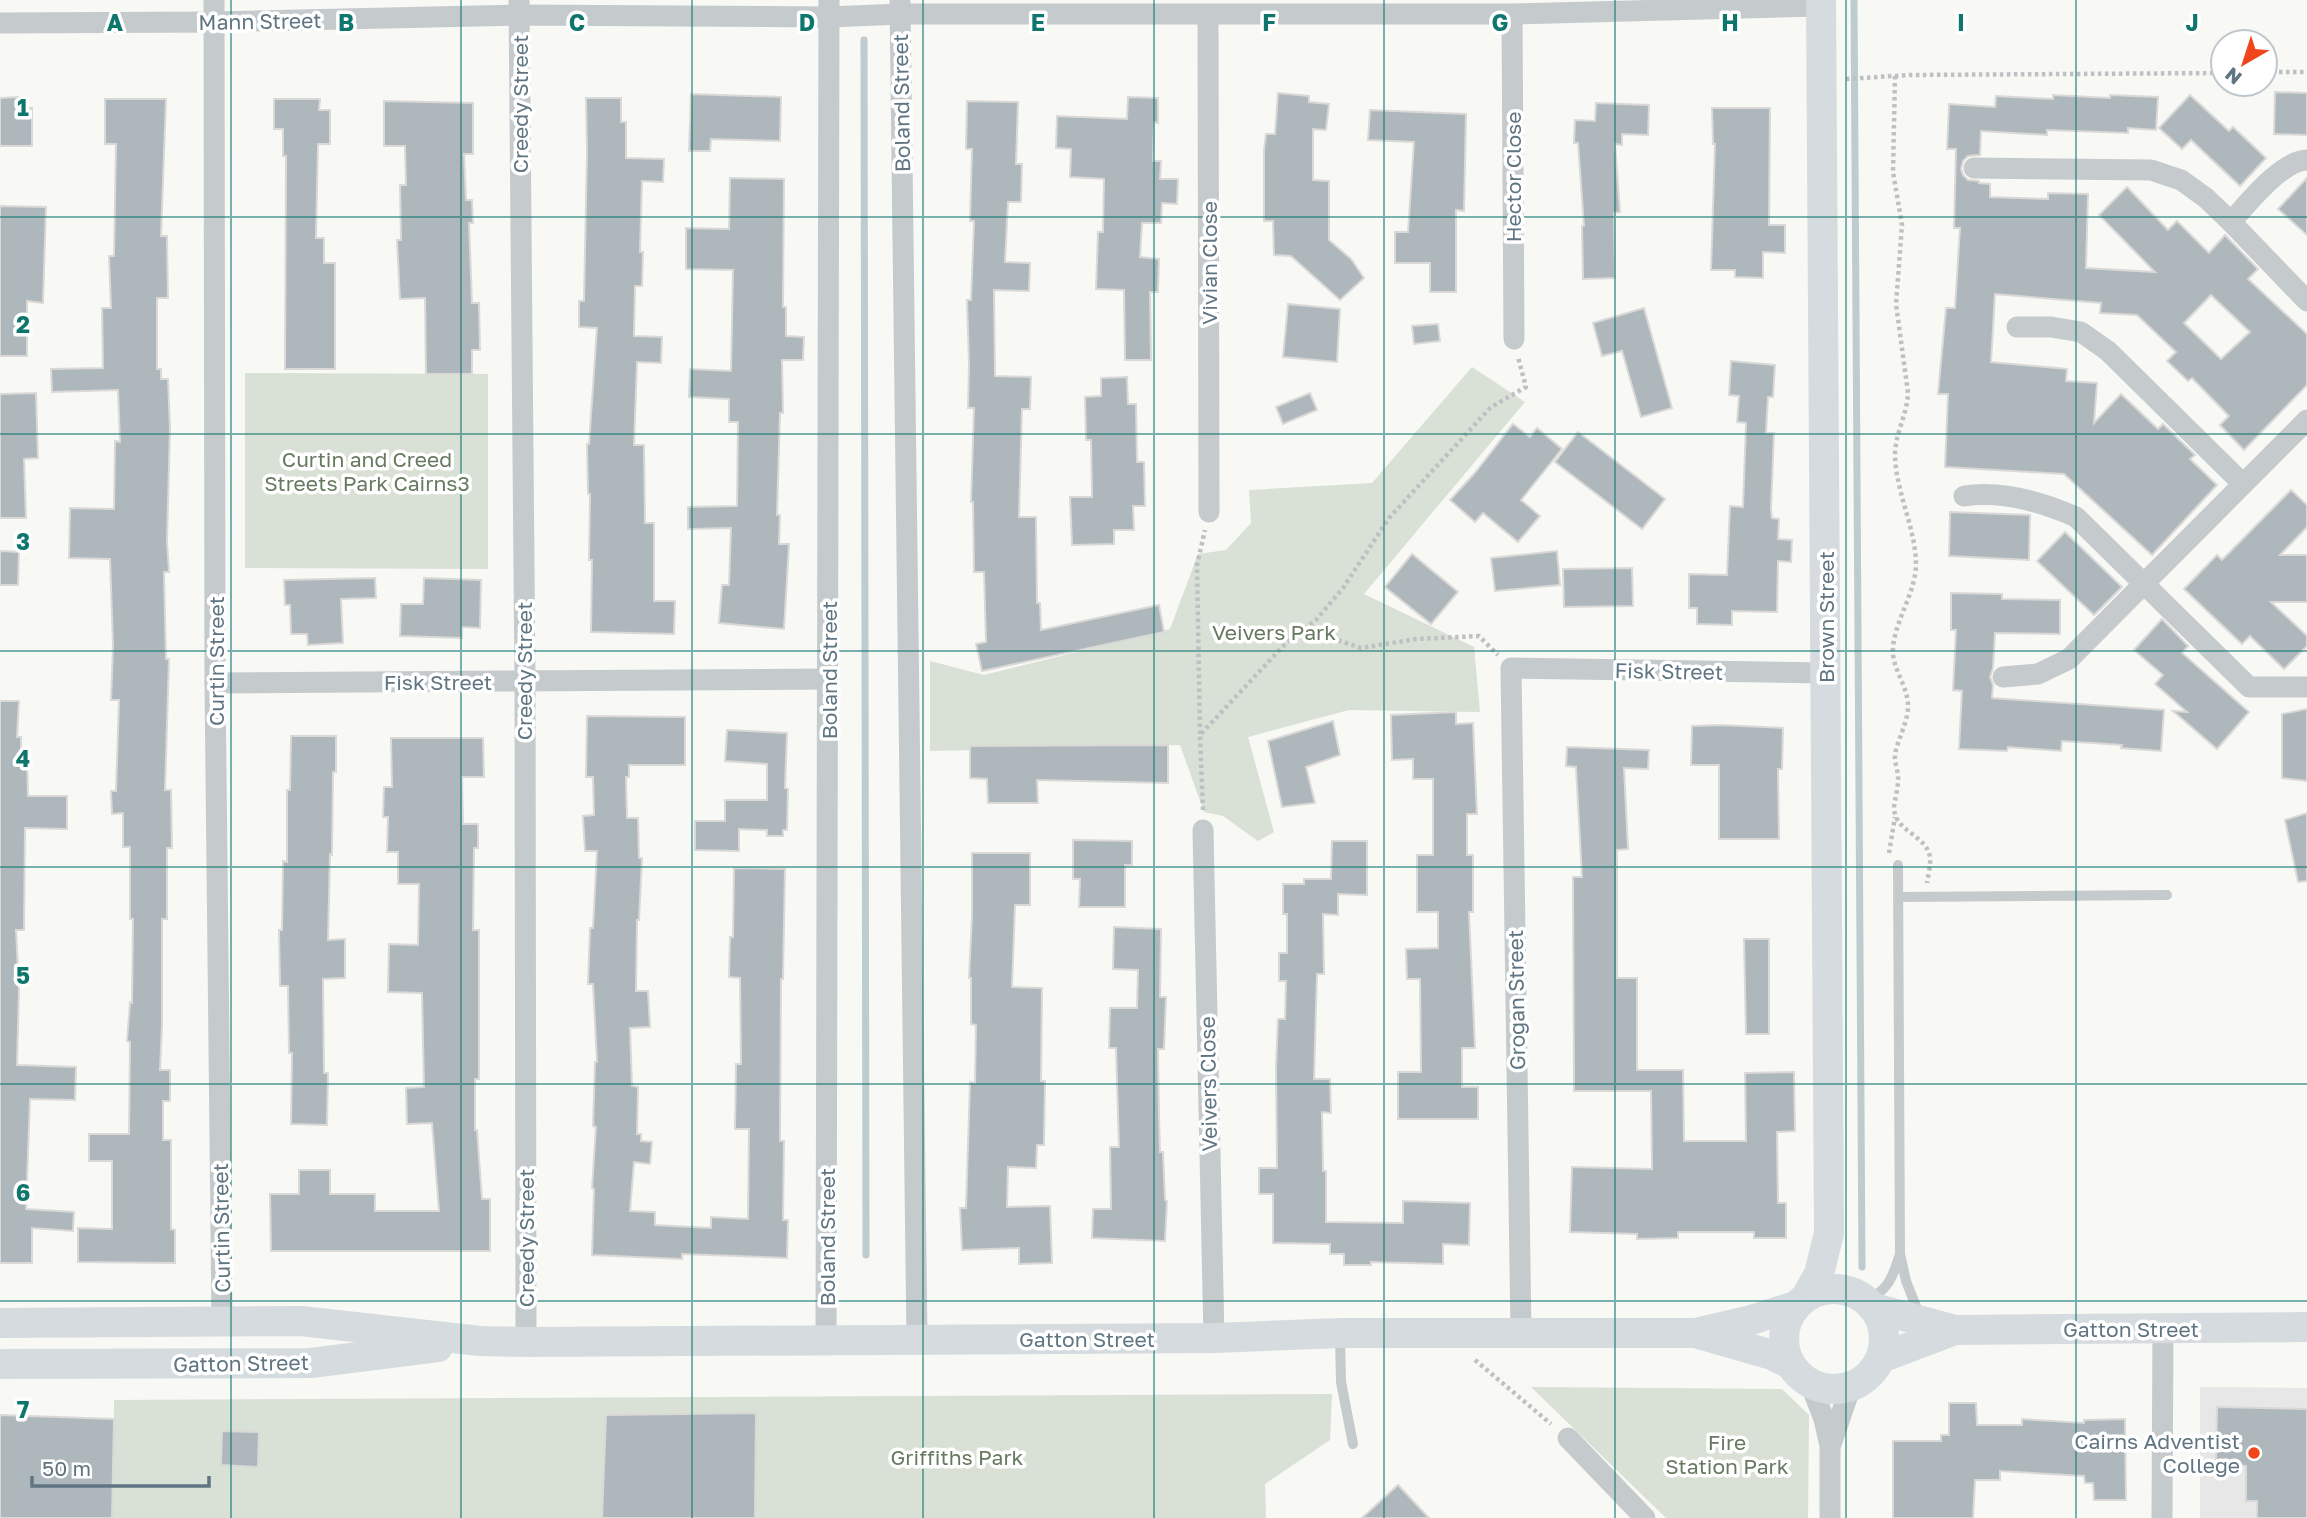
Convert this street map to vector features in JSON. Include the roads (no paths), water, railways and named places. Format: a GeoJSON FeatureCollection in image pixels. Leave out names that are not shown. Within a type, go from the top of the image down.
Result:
{"type":"FeatureCollection","features":[{"type":"Feature","properties":{"kind":"street","name":"Curtin Street"},"geometry":{"type":"LineString","coordinates":[[214,0],[215,683],[222,1321]]}},
{"type":"Feature","properties":{"kind":"street","name":"Mann Street"},"geometry":{"type":"LineString","coordinates":[[0,23],[214,22],[519,8],[900,7],[1208,14],[1512,14],[1821,3]]}},
{"type":"Feature","properties":{"kind":"street","name":"Brown Street"},"geometry":{"type":"LineString","coordinates":[[1801,1300],[1819,1273],[1829,1233],[1821,3]]}},
{"type":"Feature","properties":{"kind":"street","name":"Boland Street"},"geometry":{"type":"LineString","coordinates":[[900,7],[918,1340]]}},
{"type":"Feature","properties":{"kind":"street","name":"Creedy Street"},"geometry":{"type":"LineString","coordinates":[[519,8],[525,681],[526,1342]]}},
{"type":"Feature","properties":{"kind":"street","name":"Boland Street"},"geometry":{"type":"LineString","coordinates":[[826,1340],[829,8]]}},
{"type":"Feature","properties":{"kind":"street","name":"Vivian Close"},"geometry":{"type":"LineString","coordinates":[[1208,14],[1209,512]]}},
{"type":"Feature","properties":{"kind":"street","name":"Hector Close"},"geometry":{"type":"LineString","coordinates":[[1512,14],[1514,339]]}},
{"type":"Feature","properties":{"kind":"street"},"geometry":{"type":"LineString","coordinates":[[2231,222],[2285,168],[2307,160]]}},
{"type":"Feature","properties":{"kind":"street"},"geometry":{"type":"LineString","coordinates":[[1974,168],[2151,170],[2180,180],[2206,198],[2307,301]]}},
{"type":"Feature","properties":{"kind":"street"},"geometry":{"type":"LineString","coordinates":[[2017,327],[2051,327],[2081,332],[2108,351],[2243,484]]}},
{"type":"Feature","properties":{"kind":"street"},"geometry":{"type":"LineString","coordinates":[[2003,677],[2038,674],[2069,659],[2307,420]]}},
{"type":"Feature","properties":{"kind":"street"},"geometry":{"type":"LineString","coordinates":[[1964,496],[1978,494],[2025,499],[2048,504],[2076,517],[2249,687],[2307,687]]}},
{"type":"Feature","properties":{"kind":"street","name":"Fisk Street"},"geometry":{"type":"LineString","coordinates":[[1511,668],[1826,673]]}},
{"type":"Feature","properties":{"kind":"street","name":"Grogan Street"},"geometry":{"type":"LineString","coordinates":[[1511,668],[1521,1332]]}},
{"type":"Feature","properties":{"kind":"street","name":"Fisk Street"},"geometry":{"type":"LineString","coordinates":[[215,683],[829,679]]}},
{"type":"Feature","properties":{"kind":"street","name":"Veivers Close"},"geometry":{"type":"LineString","coordinates":[[1203,830],[1214,1339]]}},
{"type":"Feature","properties":{"kind":"street","name":"Brown Street"},"geometry":{"type":"LineString","coordinates":[[1829,1233],[1838,1265],[1865,1300]]}},
{"type":"Feature","properties":{"kind":"street"},"geometry":{"type":"LineString","coordinates":[[1823,1289],[1840,1289],[1865,1300],[1881,1320],[1884,1345],[1874,1370],[1863,1380],[1837,1389],[1823,1388],[1772,1355],[1695,1333],[1751,1320],[1823,1289]]}},
{"type":"Feature","properties":{"kind":"street"},"geometry":{"type":"LineString","coordinates":[[1801,1300],[1787,1319],[1783,1334],[1784,1349],[1824,1419],[1830,1446],[1830,1518]]}},
{"type":"Feature","properties":{"kind":"street","name":"Gatton Street"},"geometry":{"type":"LineString","coordinates":[[1865,1300],[1955,1330],[2307,1327]]}},
{"type":"Feature","properties":{"kind":"street"},"geometry":{"type":"LineString","coordinates":[[221,1364],[222,1321]]}},
{"type":"Feature","properties":{"kind":"street","name":"Gatton Street"},"geometry":{"type":"LineString","coordinates":[[0,1323],[319,1322],[480,1341],[526,1342],[1214,1339],[1340,1333],[1695,1333]]}},
{"type":"Feature","properties":{"kind":"street"},"geometry":{"type":"LineString","coordinates":[[2162,1518],[2163,1328]]}},
{"type":"Feature","properties":{"kind":"street","name":"Gatton Street"},"geometry":{"type":"LineString","coordinates":[[1881,1358],[1906,1346],[1955,1330]]}},
{"type":"Feature","properties":{"kind":"street","name":"Gatton Street"},"geometry":{"type":"LineString","coordinates":[[0,1364],[311,1363],[480,1341]]}},
{"type":"Feature","properties":{"kind":"street"},"geometry":{"type":"LineString","coordinates":[[1830,1446],[1851,1386]]}},
{"type":"Feature","properties":{"kind":"street"},"geometry":{"type":"LineString","coordinates":[[1568,1438],[1645,1518]]}},
{"type":"Feature","properties":{"kind":"lane"},"geometry":{"type":"LineString","coordinates":[[1898,869],[1900,1254],[1906,1281],[1923,1321]]}},
{"type":"Feature","properties":{"kind":"lane"},"geometry":{"type":"LineString","coordinates":[[1898,897],[2167,895]]}},
{"type":"Feature","properties":{"kind":"lane"},"geometry":{"type":"LineString","coordinates":[[1865,1300],[1877,1296],[1892,1280],[1900,1254]]}},
{"type":"Feature","properties":{"kind":"lane"},"geometry":{"type":"LineString","coordinates":[[1340,1333],[1341,1382],[1353,1444]]}},
{"type":"Feature","properties":{"kind":"waterway"},"geometry":{"type":"LineString","coordinates":[[1854,0],[1862,1267]]}},
{"type":"Feature","properties":{"kind":"waterway"},"geometry":{"type":"LineString","coordinates":[[864,40],[866,1255]]}},
{"type":"Feature","properties":{"kind":"place","name":"Cairns Adventist College"},"geometry":{"type":"Point","coordinates":[2254,1453]}},
{"type":"Feature","properties":{"kind":"park label","name":"Curtin and Creed Streets Park Cairns3"},"geometry":{"type":"Point","coordinates":[367,471]}},
{"type":"Feature","properties":{"kind":"park label","name":"Veivers Park"},"geometry":{"type":"Point","coordinates":[1274,632]}},
{"type":"Feature","properties":{"kind":"park label","name":"Fire Station Park"},"geometry":{"type":"Point","coordinates":[1727,1454]}},
{"type":"Feature","properties":{"kind":"park label","name":"Griffiths Park"},"geometry":{"type":"Point","coordinates":[957,1457]}}]}
